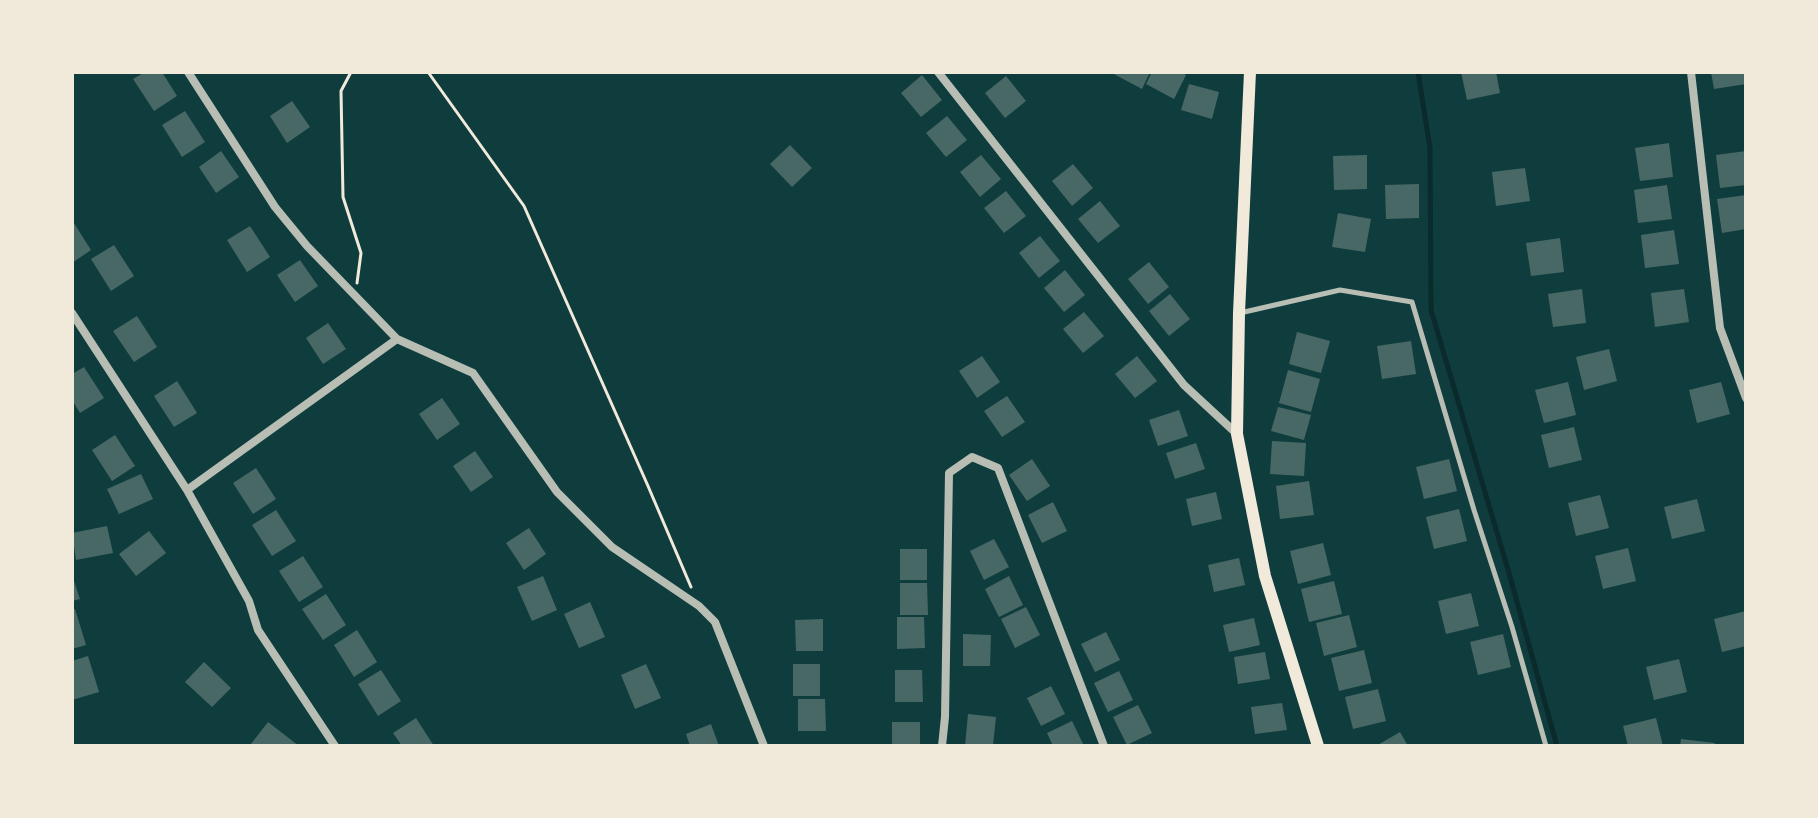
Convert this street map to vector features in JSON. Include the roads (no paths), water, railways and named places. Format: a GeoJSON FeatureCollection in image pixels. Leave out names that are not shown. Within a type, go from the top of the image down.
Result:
{"type":"FeatureCollection","features":[{"type":"Feature","properties":{"kind":"main road"},"geometry":{"type":"LineString","coordinates":[[1250,72],[1237,434],[1265,576],[1318,746]]}},
{"type":"Feature","properties":{"kind":"street"},"geometry":{"type":"LineString","coordinates":[[188,72],[275,207],[307,246],[397,339],[473,373],[557,492],[612,547],[699,606],[715,622],[764,746]]}},
{"type":"Feature","properties":{"kind":"street"},"geometry":{"type":"LineString","coordinates":[[938,72],[1184,385],[1237,434]]}},
{"type":"Feature","properties":{"kind":"street"},"geometry":{"type":"LineString","coordinates":[[1691,72],[1720,328],[1746,398]]}},
{"type":"Feature","properties":{"kind":"street"},"geometry":{"type":"LineString","coordinates":[[72,313],[187,490],[249,601],[258,630],[335,746]]}},
{"type":"Feature","properties":{"kind":"street"},"geometry":{"type":"LineString","coordinates":[[187,490],[397,339]]}},
{"type":"Feature","properties":{"kind":"street"},"geometry":{"type":"LineString","coordinates":[[942,746],[949,473],[972,457],[998,468],[1104,746]]}},
{"type":"Feature","properties":{"kind":"lane"},"geometry":{"type":"LineString","coordinates":[[1239,313],[1340,290],[1412,302],[1546,746]]}},
{"type":"Feature","properties":{"kind":"waterway"},"geometry":{"type":"LineString","coordinates":[[1418,72],[1430,148],[1431,310],[1557,746]]}}]}
